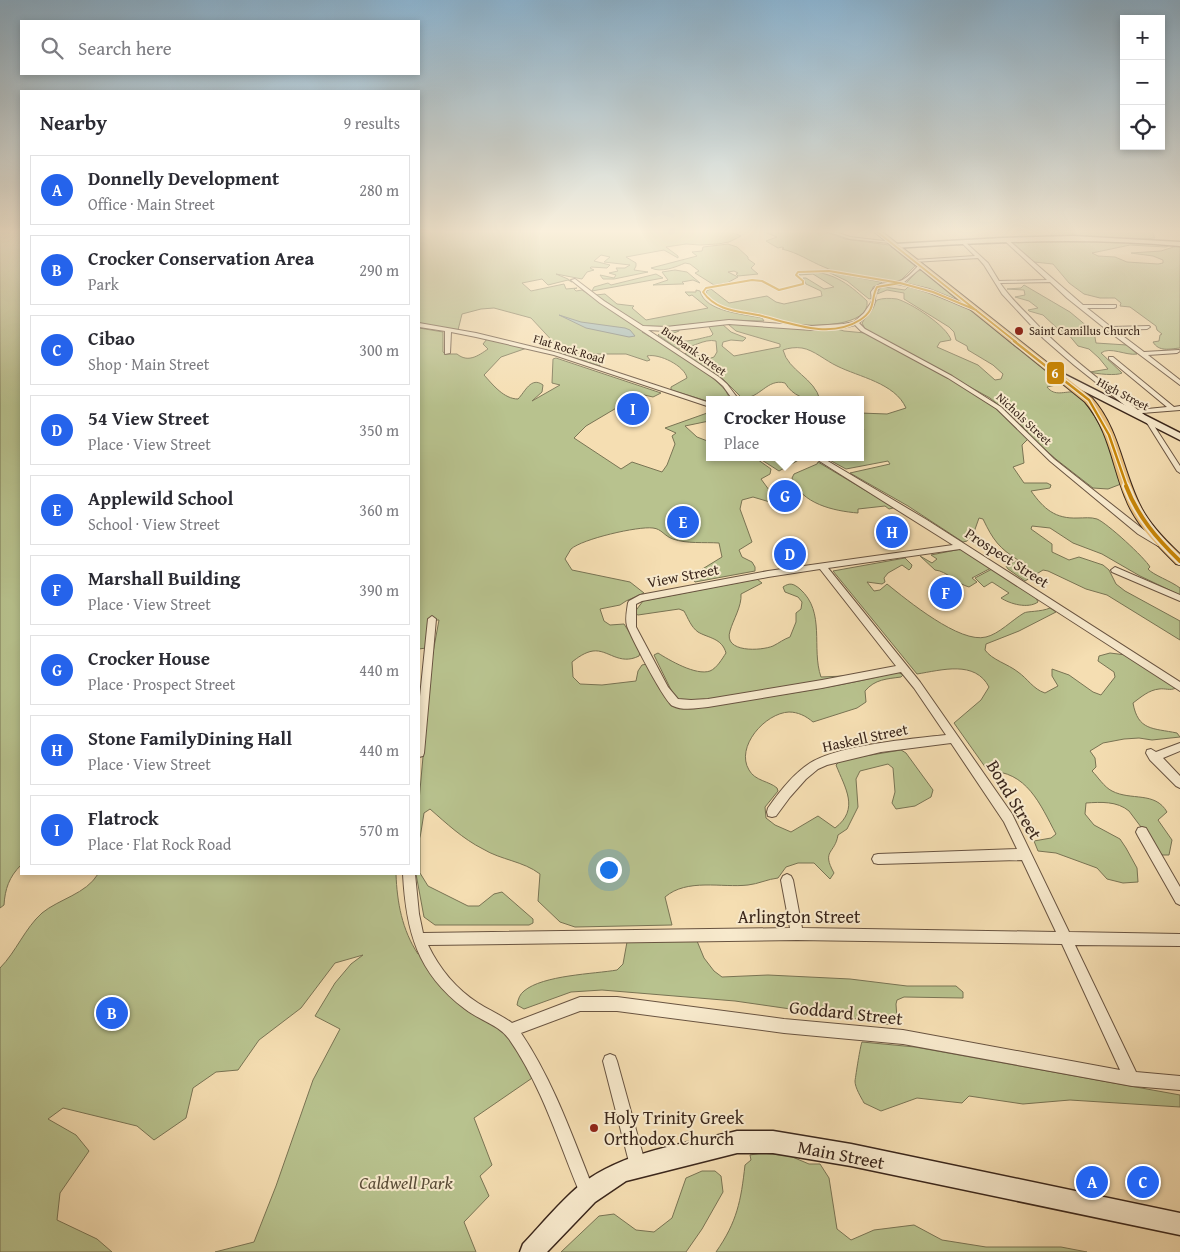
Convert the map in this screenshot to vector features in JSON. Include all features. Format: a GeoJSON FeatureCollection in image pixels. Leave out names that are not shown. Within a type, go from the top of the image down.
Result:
{"type":"FeatureCollection","features":[{"type":"Feature","properties":{"kind":"main road"},"geometry":{"type":"LineString","coordinates":[[949,288],[1017,345],[1084,396],[1100,414],[1134,506],[1146,524],[1180,561]]}},
{"type":"Feature","properties":{"kind":"street","name":"Burbank Street"},"geometry":{"type":"LineString","coordinates":[[584,288],[721,381],[732,396]]}},
{"type":"Feature","properties":{"kind":"street"},"geometry":{"type":"LineString","coordinates":[[837,327],[856,322],[866,314],[872,304],[876,288]]}},
{"type":"Feature","properties":{"kind":"street"},"geometry":{"type":"LineString","coordinates":[[920,288],[976,310]]}},
{"type":"Feature","properties":{"kind":"street"},"geometry":{"type":"LineString","coordinates":[[1002,288],[1056,347],[1138,412],[1148,417],[1180,472]]}},
{"type":"Feature","properties":{"kind":"street"},"geometry":{"type":"LineString","coordinates":[[1060,288],[1180,383]]}},
{"type":"Feature","properties":{"kind":"street"},"geometry":{"type":"LineString","coordinates":[[1081,307],[1114,306]]}},
{"type":"Feature","properties":{"kind":"street"},"geometry":{"type":"LineString","coordinates":[[642,328],[666,328],[729,322],[863,330]]}},
{"type":"Feature","properties":{"kind":"street","name":"Nichols Street"},"geometry":{"type":"LineString","coordinates":[[856,322],[863,330],[941,372],[999,408],[1052,460],[1141,532],[1164,545]]}},
{"type":"Feature","properties":{"kind":"street","name":"Flat Rock Road"},"geometry":{"type":"LineString","coordinates":[[420,325],[476,335],[556,354],[706,404]]}},
{"type":"Feature","properties":{"kind":"street"},"geometry":{"type":"LineString","coordinates":[[1109,329],[1147,327]]}},
{"type":"Feature","properties":{"kind":"street"},"geometry":{"type":"LineString","coordinates":[[653,335],[666,328]]}},
{"type":"Feature","properties":{"kind":"street"},"geometry":{"type":"LineString","coordinates":[[447,353],[448,330]]}},
{"type":"Feature","properties":{"kind":"street"},"geometry":{"type":"LineString","coordinates":[[1142,354],[1177,351]]}},
{"type":"Feature","properties":{"kind":"street"},"geometry":{"type":"LineString","coordinates":[[1111,358],[1177,409]]}},
{"type":"Feature","properties":{"kind":"street","name":"High Street"},"geometry":{"type":"LineString","coordinates":[[1055,373],[1126,410],[1148,417],[1180,437]]}},
{"type":"Feature","properties":{"kind":"street"},"geometry":{"type":"LineString","coordinates":[[1171,376],[1180,376]]}},
{"type":"Feature","properties":{"kind":"street"},"geometry":{"type":"LineString","coordinates":[[1148,417],[1177,409]]}},
{"type":"Feature","properties":{"kind":"street"},"geometry":{"type":"LineString","coordinates":[[1126,410],[1138,412]]}},
{"type":"Feature","properties":{"kind":"street","name":"Prospect Street"},"geometry":{"type":"LineString","coordinates":[[823,461],[962,546],[1180,687]]}},
{"type":"Feature","properties":{"kind":"street","name":"View Street"},"geometry":{"type":"LineString","coordinates":[[903,668],[845,681],[681,704],[670,699],[632,627],[632,605],[635,600],[707,584],[962,546]]}},
{"type":"Feature","properties":{"kind":"street","name":"Bond Street"},"geometry":{"type":"LineString","coordinates":[[822,566],[903,668],[995,796],[1026,854],[1132,1079]]}},
{"type":"Feature","properties":{"kind":"street"},"geometry":{"type":"LineString","coordinates":[[1115,570],[1180,598]]}},
{"type":"Feature","properties":{"kind":"street"},"geometry":{"type":"LineString","coordinates":[[420,742],[432,619]]}},
{"type":"Feature","properties":{"kind":"street","name":"Haskell Street"},"geometry":{"type":"LineString","coordinates":[[772,812],[785,794],[813,766],[861,753],[954,739]]}},
{"type":"Feature","properties":{"kind":"street"},"geometry":{"type":"LineString","coordinates":[[1180,747],[1152,755],[1180,783]]}},
{"type":"Feature","properties":{"kind":"street"},"geometry":{"type":"LineString","coordinates":[[1142,832],[1180,899]]}},
{"type":"Feature","properties":{"kind":"street"},"geometry":{"type":"LineString","coordinates":[[878,859],[1026,854]]}},
{"type":"Feature","properties":{"kind":"street"},"geometry":{"type":"LineString","coordinates":[[409,875],[412,907],[418,939],[433,970],[446,985],[472,1006],[510,1030],[545,1089],[587,1194]]}},
{"type":"Feature","properties":{"kind":"street"},"geometry":{"type":"LineString","coordinates":[[788,880],[797,934]]}},
{"type":"Feature","properties":{"kind":"street","name":"Arlington Street"},"geometry":{"type":"LineString","coordinates":[[418,939],[797,934],[1180,940]]}},
{"type":"Feature","properties":{"kind":"street","name":"Goddard Street"},"geometry":{"type":"LineString","coordinates":[[510,1030],[580,1004],[617,1004],[784,1026],[903,1037],[1132,1079],[1180,1083]]}},
{"type":"Feature","properties":{"kind":"street"},"geometry":{"type":"LineString","coordinates":[[610,1061],[638,1166]]}},
{"type":"Feature","properties":{"kind":"street","name":"Main Street"},"geometry":{"type":"LineString","coordinates":[[531,1252],[587,1194],[619,1173],[638,1166],[737,1142],[772,1142],[851,1155],[1180,1224]]}},
{"type":"Feature","properties":{"kind":"green space"},"geometry":{"type":"Polygon","coordinates":[[[0,288],[20,288],[20,866],[11,879],[5,894],[4,905],[0,908],[0,288]]]}},
{"type":"Feature","properties":{"kind":"green space"},"geometry":{"type":"Polygon","coordinates":[[[420,288],[528,288],[531,291],[543,288],[576,288],[574,289],[576,291],[582,290],[642,332],[706,373],[718,383],[728,396],[706,396],[706,401],[671,390],[671,387],[687,378],[682,369],[677,365],[658,356],[647,356],[650,360],[647,361],[626,354],[591,354],[590,357],[599,363],[600,366],[559,353],[558,347],[531,318],[494,308],[462,314],[458,330],[420,324],[420,288]]]}},
{"type":"Feature","properties":{"kind":"green space"},"geometry":{"type":"Polygon","coordinates":[[[593,288],[606,288],[592,291],[593,288]]]}},
{"type":"Feature","properties":{"kind":"green space"},"geometry":{"type":"Polygon","coordinates":[[[815,288],[852,288],[867,301],[866,310],[860,316],[838,323],[802,325],[720,306],[709,297],[706,291],[711,289],[729,303],[767,296],[776,302],[784,304],[822,296],[821,291],[815,288]]]}},
{"type":"Feature","properties":{"kind":"green space"},"geometry":{"type":"Polygon","coordinates":[[[856,288],[873,288],[872,298],[869,299],[856,288]]]}},
{"type":"Feature","properties":{"kind":"green space"},"geometry":{"type":"Polygon","coordinates":[[[880,288],[920,289],[973,311],[1012,344],[1065,383],[1047,387],[1050,390],[1056,393],[1075,392],[1083,401],[1098,422],[1110,447],[1121,484],[1108,489],[1093,488],[1035,441],[1017,420],[990,398],[865,329],[862,323],[877,300],[897,299],[928,316],[948,334],[951,340],[940,342],[937,347],[978,365],[995,380],[1001,379],[1003,374],[993,365],[968,350],[967,346],[956,340],[954,332],[949,327],[904,299],[904,293],[887,290],[877,294],[880,288]]]}},
{"type":"Feature","properties":{"kind":"green space"},"geometry":{"type":"Polygon","coordinates":[[[927,288],[946,288],[965,303],[927,288]]]}},
{"type":"Feature","properties":{"kind":"green space"},"geometry":{"type":"Polygon","coordinates":[[[1030,288],[1070,312],[1094,332],[1096,343],[1127,345],[1137,354],[1105,351],[1101,353],[1122,373],[1111,375],[1090,372],[1108,369],[1089,349],[1078,346],[1068,334],[1058,329],[1043,315],[1029,311],[1038,308],[1029,301],[1015,297],[1025,295],[1024,290],[1007,289],[1030,288]]]}},
{"type":"Feature","properties":{"kind":"green space"},"geometry":{"type":"Polygon","coordinates":[[[1076,288],[1180,288],[1180,348],[1165,349],[1155,345],[1153,342],[1159,341],[1162,334],[1157,330],[1156,326],[1130,307],[1120,306],[1121,303],[1115,298],[1100,298],[1084,294],[1076,288]]]}},
{"type":"Feature","properties":{"kind":"green space"},"geometry":{"type":"Polygon","coordinates":[[[696,290],[700,291],[703,298],[709,304],[717,308],[762,318],[764,321],[728,320],[666,327],[644,327],[596,295],[605,294],[617,304],[634,306],[632,308],[646,320],[708,308],[692,295],[689,296],[685,292],[696,292],[696,290]]]}},
{"type":"Feature","properties":{"kind":"green space"},"geometry":{"type":"Polygon","coordinates":[[[722,324],[731,332],[746,338],[743,341],[731,340],[723,342],[722,346],[734,356],[780,347],[780,344],[736,331],[728,324],[834,328],[865,333],[959,384],[1000,411],[1028,439],[1022,445],[1024,463],[1013,467],[1024,483],[1047,483],[1051,485],[1050,488],[1031,491],[1041,503],[1056,515],[1070,518],[1092,518],[1102,522],[1141,556],[1150,567],[1148,569],[1150,571],[1180,588],[1180,595],[1140,576],[1102,554],[1073,543],[1050,528],[1032,526],[1031,529],[1052,544],[1052,552],[1069,560],[1079,557],[1103,565],[1109,570],[1116,584],[1125,591],[1180,621],[1180,640],[1107,595],[1086,589],[1048,571],[1043,570],[1025,581],[1008,569],[1006,566],[1018,560],[997,543],[983,519],[979,518],[973,535],[963,542],[908,506],[850,473],[890,464],[888,461],[846,469],[831,461],[864,461],[864,413],[887,414],[906,408],[894,392],[876,382],[837,366],[811,351],[795,348],[783,350],[790,364],[813,386],[818,396],[800,396],[785,383],[779,382],[773,383],[754,395],[740,396],[723,379],[685,354],[688,351],[708,359],[714,357],[717,352],[716,341],[711,340],[678,349],[658,335],[662,331],[679,329],[679,331],[666,336],[676,341],[694,340],[713,334],[708,325],[722,324]]]}},
{"type":"Feature","properties":{"kind":"green space"},"geometry":{"type":"Polygon","coordinates":[[[420,328],[443,332],[443,352],[446,354],[457,354],[465,358],[477,356],[488,349],[483,344],[487,339],[527,348],[501,357],[484,375],[499,391],[508,397],[518,399],[535,382],[543,385],[542,392],[532,401],[560,385],[552,383],[553,359],[556,358],[661,393],[653,397],[640,394],[586,426],[574,438],[621,469],[632,462],[662,472],[667,465],[675,444],[672,436],[676,433],[665,428],[706,413],[706,422],[685,426],[697,437],[706,440],[706,461],[760,461],[771,469],[770,474],[761,479],[780,505],[753,497],[742,500],[740,509],[752,542],[739,550],[742,557],[752,562],[755,571],[695,582],[691,576],[722,557],[719,543],[678,541],[653,528],[610,534],[586,541],[571,549],[565,559],[572,570],[630,582],[644,593],[620,605],[600,609],[604,621],[610,625],[624,624],[641,650],[639,656],[625,659],[598,651],[584,654],[572,662],[573,677],[580,684],[602,685],[636,681],[638,671],[642,665],[647,664],[671,706],[698,707],[821,688],[898,672],[903,675],[901,677],[882,680],[869,687],[865,691],[866,702],[857,708],[813,722],[802,715],[792,712],[771,718],[762,725],[749,742],[746,751],[746,761],[752,774],[777,788],[778,791],[765,807],[766,818],[775,825],[791,832],[818,816],[835,828],[843,821],[849,806],[846,790],[836,765],[841,760],[901,750],[906,753],[933,790],[931,797],[915,806],[896,809],[892,803],[895,792],[893,768],[888,764],[860,771],[856,779],[858,807],[847,829],[838,835],[830,852],[830,866],[834,873],[830,879],[814,863],[798,863],[786,867],[778,878],[752,884],[738,886],[705,885],[674,891],[665,897],[672,925],[575,927],[560,922],[538,901],[540,874],[526,866],[490,853],[476,845],[430,809],[424,813],[420,838],[420,790],[432,658],[439,620],[430,620],[426,648],[420,649],[420,328]]]}},
{"type":"Feature","properties":{"kind":"green space"},"geometry":{"type":"Polygon","coordinates":[[[763,461],[797,461],[779,471],[763,461]]]}},
{"type":"Feature","properties":{"kind":"green space"},"geometry":{"type":"Polygon","coordinates":[[[818,462],[893,508],[889,509],[885,506],[858,509],[858,513],[829,508],[811,500],[796,487],[792,478],[794,474],[818,462]]]}},
{"type":"Feature","properties":{"kind":"green space"},"geometry":{"type":"Polygon","coordinates":[[[961,549],[991,568],[972,578],[977,582],[969,587],[935,570],[920,556],[932,563],[937,559],[931,555],[961,549]]]}},
{"type":"Feature","properties":{"kind":"green space"},"geometry":{"type":"Polygon","coordinates":[[[905,558],[912,565],[909,570],[902,565],[888,573],[884,578],[885,582],[882,584],[867,582],[874,591],[880,590],[887,584],[934,619],[962,634],[986,637],[996,633],[1026,612],[1050,608],[1056,612],[1019,631],[986,644],[985,650],[1045,693],[1058,686],[1052,676],[1052,669],[1069,675],[1093,692],[1101,695],[1115,677],[1114,672],[1098,661],[1099,656],[1110,653],[1126,655],[1176,688],[1152,691],[1133,703],[1139,719],[1148,727],[1177,733],[1180,737],[1152,740],[1139,738],[1124,739],[1103,743],[1090,751],[1095,758],[1096,767],[1092,771],[1109,789],[1119,794],[1156,801],[1167,812],[1158,820],[1172,840],[1169,855],[1162,855],[1129,811],[1119,805],[1109,803],[1086,803],[1085,814],[1094,825],[1120,839],[1126,848],[1137,868],[1138,882],[1123,883],[1107,879],[1097,868],[1056,853],[1038,851],[1034,841],[1051,838],[1056,834],[1038,801],[1031,791],[1013,777],[1001,772],[988,771],[954,723],[981,700],[989,687],[983,679],[967,670],[947,669],[917,674],[833,571],[905,558]]]}},
{"type":"Feature","properties":{"kind":"green space"},"geometry":{"type":"Polygon","coordinates":[[[992,569],[1036,598],[1038,602],[1029,605],[1014,604],[1001,598],[1009,593],[992,582],[984,587],[975,578],[992,569]]]}},
{"type":"Feature","properties":{"kind":"green space"},"geometry":{"type":"Polygon","coordinates":[[[757,579],[762,583],[741,594],[739,608],[730,631],[729,638],[732,643],[744,649],[760,649],[773,646],[790,637],[796,622],[796,613],[801,609],[802,602],[798,597],[785,592],[783,587],[792,584],[800,589],[808,598],[813,608],[818,666],[821,677],[844,676],[842,679],[697,701],[680,700],[673,694],[654,655],[658,653],[690,669],[704,672],[713,670],[719,663],[726,653],[724,648],[718,641],[698,632],[684,611],[679,609],[638,615],[634,613],[643,601],[757,579]]]}},
{"type":"Feature","properties":{"kind":"green space"},"geometry":{"type":"Polygon","coordinates":[[[420,873],[428,886],[468,906],[479,906],[494,894],[502,892],[533,919],[533,923],[529,925],[435,925],[424,917],[416,875],[420,875],[420,873]]]}},
{"type":"Feature","properties":{"kind":"green space","name":"Caldwell Park"},"geometry":{"type":"Polygon","coordinates":[[[97,875],[396,875],[401,916],[418,954],[424,951],[433,970],[510,1030],[538,1074],[474,1118],[492,1165],[480,1176],[489,1196],[464,1222],[476,1252],[215,1252],[254,1242],[276,1186],[313,1080],[340,1029],[315,1016],[335,983],[351,964],[363,955],[335,963],[301,1008],[259,1040],[238,1070],[216,1072],[193,1088],[186,1118],[154,1140],[137,1126],[63,1108],[48,1119],[76,1135],[89,1151],[60,1193],[57,1220],[97,1239],[112,1252],[0,1252],[0,968],[42,913],[87,887],[97,875]]]}},
{"type":"Feature","properties":{"kind":"green space"},"geometry":{"type":"Polygon","coordinates":[[[697,941],[704,958],[714,971],[722,977],[768,975],[850,979],[907,986],[956,986],[963,992],[963,998],[904,997],[897,1000],[897,1019],[892,1025],[735,1001],[602,990],[571,992],[524,1009],[517,1005],[519,997],[523,992],[543,982],[556,978],[617,970],[623,964],[627,942],[697,941]]]}},
{"type":"Feature","properties":{"kind":"green space"},"geometry":{"type":"Polygon","coordinates":[[[862,1042],[915,1047],[1180,1095],[1180,1107],[1070,1100],[1023,1104],[969,1096],[962,1103],[917,1098],[881,1111],[864,1103],[856,1087],[855,1081],[862,1042]]]}},
{"type":"Feature","properties":{"kind":"green space"},"geometry":{"type":"Polygon","coordinates":[[[762,1153],[790,1156],[809,1164],[820,1164],[829,1178],[837,1229],[851,1240],[874,1230],[914,1225],[942,1240],[986,1247],[1061,1247],[1087,1252],[716,1252],[729,1231],[737,1211],[745,1165],[751,1160],[750,1155],[762,1153]]]}},
{"type":"Feature","properties":{"kind":"green space"},"geometry":{"type":"Polygon","coordinates":[[[702,1171],[715,1171],[721,1176],[723,1192],[702,1229],[686,1252],[561,1252],[599,1216],[614,1214],[636,1230],[654,1232],[672,1218],[686,1178],[702,1171]]]}},
{"type":"Feature","properties":{"kind":"water"},"geometry":{"type":"Polygon","coordinates":[[[559,315],[581,322],[625,328],[630,330],[635,336],[629,337],[586,328],[559,315]]]}},
{"type":"Feature","properties":{"kind":"transit line","name":"6"},"geometry":{"type":"LineString","coordinates":[[706,288],[703,292],[708,299],[721,308],[809,328],[835,329],[847,326],[866,315],[873,304],[876,288]]}},
{"type":"Feature","properties":{"kind":"transit line","name":"6"},"geometry":{"type":"LineString","coordinates":[[776,288],[779,290],[785,288]]}},
{"type":"Feature","properties":{"kind":"transit line","name":"6"},"geometry":{"type":"LineString","coordinates":[[920,288],[976,310]]}},
{"type":"Feature","properties":{"kind":"transit line","name":"6"},"geometry":{"type":"LineString","coordinates":[[949,288],[1089,400],[1104,423],[1131,498],[1140,516],[1152,532],[1180,561]]}},
{"type":"Feature","properties":{"kind":"place","name":"Saint Camillus Church"},"geometry":{"type":"Point","coordinates":[1019,331]}},
{"type":"Feature","properties":{"kind":"place","name":"Flatrock"},"geometry":{"type":"Point","coordinates":[633,409]}},
{"type":"Feature","properties":{"kind":"place","name":"Crocker House"},"geometry":{"type":"Point","coordinates":[785,496]}},
{"type":"Feature","properties":{"kind":"place","name":"Applewild School"},"geometry":{"type":"Point","coordinates":[683,522]}},
{"type":"Feature","properties":{"kind":"place","name":"Stone FamilyDining Hall"},"geometry":{"type":"Point","coordinates":[892,532]}},
{"type":"Feature","properties":{"kind":"place","name":"54 View Street"},"geometry":{"type":"Point","coordinates":[790,554]}},
{"type":"Feature","properties":{"kind":"place","name":"Marshall Building"},"geometry":{"type":"Point","coordinates":[946,593]}},
{"type":"Feature","properties":{"kind":"place","name":"Crocker Conservation Area"},"geometry":{"type":"Point","coordinates":[112,1013]}},
{"type":"Feature","properties":{"kind":"place","name":"Holy Trinity Greek Orthodox Church"},"geometry":{"type":"Point","coordinates":[594,1128]}},
{"type":"Feature","properties":{"kind":"place","name":"Donnelly Development"},"geometry":{"type":"Point","coordinates":[1092,1182]}},
{"type":"Feature","properties":{"kind":"place","name":"Cibao"},"geometry":{"type":"Point","coordinates":[1143,1182]}}]}
